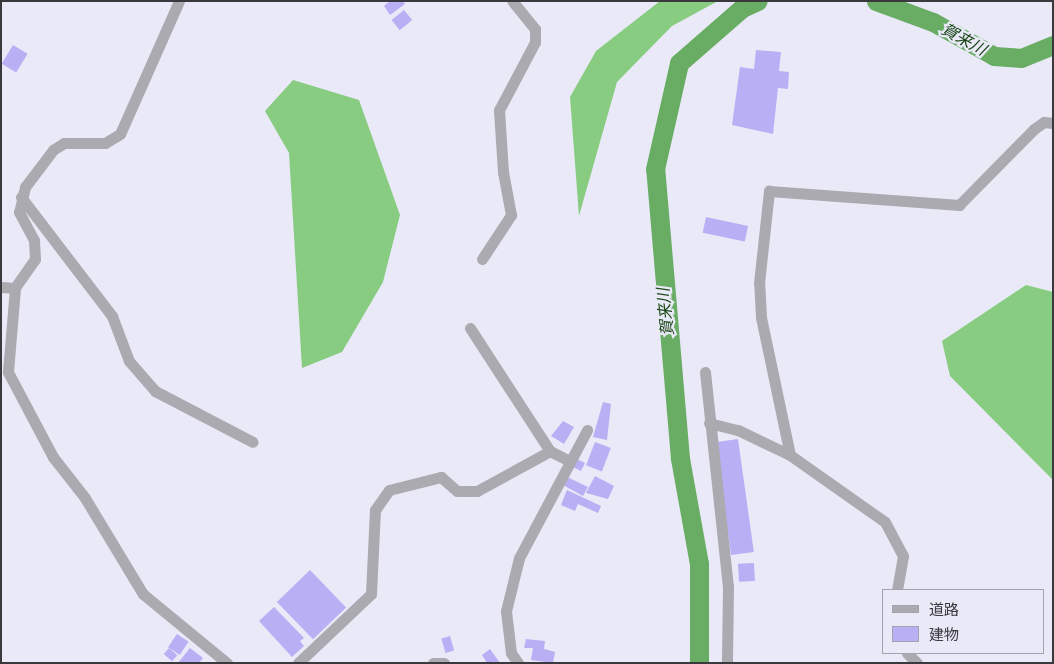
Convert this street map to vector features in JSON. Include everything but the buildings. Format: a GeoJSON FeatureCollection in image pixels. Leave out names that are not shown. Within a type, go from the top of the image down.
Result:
{"type":"FeatureCollection","features":[{"type":"Feature","properties":{"kind":"street"},"geometry":{"type":"LineString","coordinates":[[179,1],[120,134],[105,143],[64,143],[53,150],[21,197],[19,212],[34,240],[35,259],[15,288],[8,372],[30,419],[85,498],[143,594],[227,663]]}},
{"type":"Feature","properties":{"kind":"street"},"geometry":{"type":"LineString","coordinates":[[482,260],[511,215],[503,172],[499,110],[534,42],[535,29],[512,1]]}},
{"type":"Feature","properties":{"kind":"street"},"geometry":{"type":"LineString","coordinates":[[790,455],[761,317],[760,283],[769,191],[959,206],[1034,129],[1044,122],[1053,123]]}},
{"type":"Feature","properties":{"kind":"street"},"geometry":{"type":"LineString","coordinates":[[21,197],[112,316],[129,361],[155,391],[253,442]]}},
{"type":"Feature","properties":{"kind":"street"},"geometry":{"type":"LineString","coordinates":[[1,287],[15,288]]}},
{"type":"Feature","properties":{"kind":"street"},"geometry":{"type":"LineString","coordinates":[[470,328],[550,451],[568,460]]}},
{"type":"Feature","properties":{"kind":"street"},"geometry":{"type":"LineString","coordinates":[[705,372],[712,408],[709,423],[728,587],[727,663]]}},
{"type":"Feature","properties":{"kind":"street"},"geometry":{"type":"LineString","coordinates":[[709,423],[738,430],[790,455],[885,522],[903,556],[897,589]]}},
{"type":"Feature","properties":{"kind":"street"},"geometry":{"type":"LineString","coordinates":[[518,663],[511,653],[508,600],[519,558],[568,460],[587,430]]}},
{"type":"Feature","properties":{"kind":"street"},"geometry":{"type":"LineString","coordinates":[[298,663],[371,594],[375,510],[388,490],[440,477],[457,491],[477,491],[550,451]]}},
{"type":"Feature","properties":{"kind":"street"},"geometry":{"type":"LineString","coordinates":[[908,654],[917,663]]}},
{"type":"Feature","properties":{"kind":"street"},"geometry":{"type":"LineString","coordinates":[[433,663],[444,663]]}},
{"type":"Feature","properties":{"kind":"green space"},"geometry":{"type":"Polygon","coordinates":[[[660,1],[718,1],[672,26],[617,82],[579,216],[570,97],[596,51],[660,1]]]}},
{"type":"Feature","properties":{"kind":"green space"},"geometry":{"type":"Polygon","coordinates":[[[293,80],[359,100],[400,215],[383,282],[342,352],[302,368],[289,153],[265,111],[293,80]]]}},
{"type":"Feature","properties":{"kind":"green space"},"geometry":{"type":"Polygon","coordinates":[[[1026,285],[1053,292],[1053,480],[950,376],[942,341],[1026,285]]]}},
{"type":"Feature","properties":{"kind":"waterway","name":"賀来川"},"geometry":{"type":"LineString","coordinates":[[699,663],[699,564],[680,458],[655,169],[679,63],[742,8],[758,1]]}},
{"type":"Feature","properties":{"kind":"waterway","name":"賀来川"},"geometry":{"type":"LineString","coordinates":[[876,1],[933,22],[994,56],[1021,58],[1053,45]]}}]}
